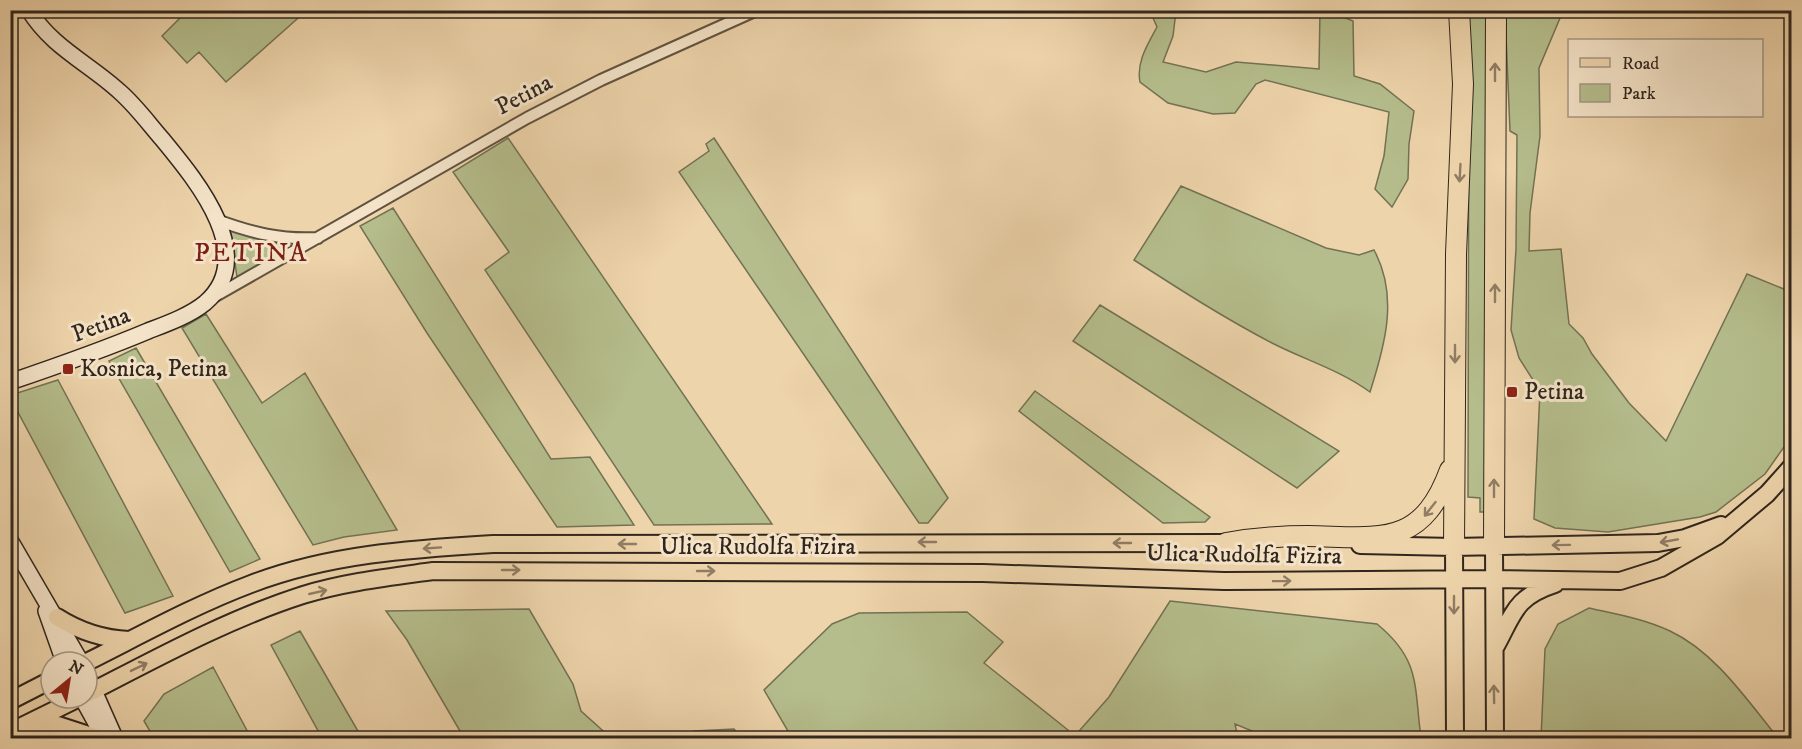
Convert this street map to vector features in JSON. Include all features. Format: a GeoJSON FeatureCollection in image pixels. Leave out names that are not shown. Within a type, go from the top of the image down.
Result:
{"type":"FeatureCollection","features":[{"type":"Feature","properties":{"kind":"highway"},"geometry":{"type":"LineString","coordinates":[[1454,547],[1456,254],[1463,84],[1459,10]]}},
{"type":"Feature","properties":{"kind":"highway"},"geometry":{"type":"LineString","coordinates":[[1494,546],[1496,10]]}},
{"type":"Feature","properties":{"kind":"highway"},"geometry":{"type":"LineString","coordinates":[[1226,543],[1270,536],[1365,538],[1399,533],[1420,520],[1433,506],[1455,456]]}},
{"type":"Feature","properties":{"kind":"main road"},"geometry":{"type":"LineString","coordinates":[[1744,515],[1791,466]]}},
{"type":"Feature","properties":{"kind":"main road","name":"Ulica Rudolfa Fizira"},"geometry":{"type":"LineString","coordinates":[[99,656],[251,584],[340,559],[391,550],[505,544],[1226,543],[1454,547],[1658,543],[1685,538],[1744,515]]}},
{"type":"Feature","properties":{"kind":"main road","name":"Ulica Rudolfa Fizira"},"geometry":{"type":"LineString","coordinates":[[99,685],[253,614],[305,595],[373,579],[433,571],[983,573],[1224,581],[1569,579],[1620,581],[1639,577],[1691,552],[1744,515]]}},
{"type":"Feature","properties":{"kind":"main road"},"geometry":{"type":"LineString","coordinates":[[1494,546],[1495,738]]}},
{"type":"Feature","properties":{"kind":"main road"},"geometry":{"type":"LineString","coordinates":[[1454,547],[1455,738]]}},
{"type":"Feature","properties":{"kind":"main road"},"geometry":{"type":"LineString","coordinates":[[1494,650],[1511,614],[1520,601],[1541,588],[1569,579]]}},
{"type":"Feature","properties":{"kind":"main road"},"geometry":{"type":"LineString","coordinates":[[57,617],[78,629],[103,637],[130,640]]}},
{"type":"Feature","properties":{"kind":"main road"},"geometry":{"type":"LineString","coordinates":[[10,701],[39,686]]}},
{"type":"Feature","properties":{"kind":"main road","name":"Ulica Rudolfa Fizira"},"geometry":{"type":"LineString","coordinates":[[10,732],[52,710]]}},
{"type":"Feature","properties":{"kind":"main road"},"geometry":{"type":"LineString","coordinates":[[28,723],[58,725],[98,738]]}},
{"type":"Feature","properties":{"kind":"street","name":"Petina"},"geometry":{"type":"LineString","coordinates":[[29,10],[57,44],[104,78],[132,103],[199,188],[217,220],[224,239],[225,261],[219,285],[204,303]]}},
{"type":"Feature","properties":{"kind":"street","name":"Petina"},"geometry":{"type":"LineString","coordinates":[[10,382],[134,337],[204,303],[527,118],[611,75],[757,10]]}},
{"type":"Feature","properties":{"kind":"street","name":"Petina"},"geometry":{"type":"LineString","coordinates":[[217,220],[263,236],[288,239],[321,238]]}},
{"type":"Feature","properties":{"kind":"street"},"geometry":{"type":"LineString","coordinates":[[10,540],[75,650]]}},
{"type":"Feature","properties":{"kind":"street"},"geometry":{"type":"LineString","coordinates":[[37,586],[60,650]]}},
{"type":"Feature","properties":{"kind":"street"},"geometry":{"type":"LineString","coordinates":[[93,710],[104,738]]}},
{"type":"Feature","properties":{"kind":"street"},"geometry":{"type":"LineString","coordinates":[[98,710],[115,738]]}},
{"type":"Feature","properties":{"kind":"green space"},"geometry":{"type":"Polygon","coordinates":[[[1486,10],[1486,512],[1480,512],[1480,498],[1468,497],[1469,11],[1486,10]]]}},
{"type":"Feature","properties":{"kind":"green space"},"geometry":{"type":"Polygon","coordinates":[[[187,11],[306,11],[226,82],[199,52],[187,63],[162,36],[187,11]]]}},
{"type":"Feature","properties":{"kind":"green space"},"geometry":{"type":"Polygon","coordinates":[[[1150,11],[1176,11],[1173,36],[1163,62],[1206,72],[1236,62],[1319,69],[1320,11],[1328,11],[1353,21],[1354,76],[1380,84],[1414,111],[1409,144],[1408,179],[1392,207],[1375,189],[1384,156],[1389,112],[1265,80],[1256,84],[1235,113],[1213,114],[1168,103],[1140,82],[1141,60],[1157,27],[1150,11]]]}},
{"type":"Feature","properties":{"kind":"green space"},"geometry":{"type":"Polygon","coordinates":[[[1505,11],[1563,11],[1539,68],[1540,136],[1530,213],[1529,251],[1561,249],[1569,324],[1583,338],[1592,354],[1629,403],[1666,441],[1747,274],[1791,292],[1791,437],[1765,474],[1716,512],[1700,517],[1608,532],[1555,528],[1534,519],[1540,391],[1519,358],[1511,330],[1516,249],[1517,135],[1510,131],[1505,11]]]}},
{"type":"Feature","properties":{"kind":"green space"},"geometry":{"type":"Polygon","coordinates":[[[508,138],[772,524],[654,525],[485,270],[509,252],[453,172],[508,138]]]}},
{"type":"Feature","properties":{"kind":"green space"},"geometry":{"type":"Polygon","coordinates":[[[714,138],[948,498],[928,523],[919,523],[679,172],[709,151],[706,144],[714,138]]]}},
{"type":"Feature","properties":{"kind":"green space"},"geometry":{"type":"Polygon","coordinates":[[[1181,186],[1326,248],[1359,255],[1374,250],[1382,267],[1388,303],[1384,339],[1370,392],[1347,377],[1254,333],[1134,260],[1181,186]]]}},
{"type":"Feature","properties":{"kind":"green space"},"geometry":{"type":"Polygon","coordinates":[[[393,208],[551,459],[590,457],[634,525],[557,527],[427,333],[360,226],[393,208]]]}},
{"type":"Feature","properties":{"kind":"green space"},"geometry":{"type":"Polygon","coordinates":[[[230,229],[281,245],[284,252],[237,277],[230,229]]]}},
{"type":"Feature","properties":{"kind":"green space"},"geometry":{"type":"Polygon","coordinates":[[[1100,305],[1339,451],[1297,488],[1073,341],[1100,305]]]}},
{"type":"Feature","properties":{"kind":"green space"},"geometry":{"type":"Polygon","coordinates":[[[206,314],[262,403],[305,373],[397,530],[344,537],[313,545],[182,328],[206,314]]]}},
{"type":"Feature","properties":{"kind":"green space"},"geometry":{"type":"Polygon","coordinates":[[[136,348],[260,559],[230,572],[109,361],[136,348]]]}},
{"type":"Feature","properties":{"kind":"green space"},"geometry":{"type":"Polygon","coordinates":[[[58,380],[173,596],[125,613],[11,399],[11,395],[58,380]]]}},
{"type":"Feature","properties":{"kind":"green space"},"geometry":{"type":"Polygon","coordinates":[[[1035,391],[1210,517],[1205,522],[1163,523],[1019,411],[1035,391]]]}},
{"type":"Feature","properties":{"kind":"green space"},"geometry":{"type":"Polygon","coordinates":[[[1170,601],[1377,624],[1391,637],[1408,662],[1416,689],[1421,738],[1269,738],[1235,724],[1238,738],[1073,738],[1109,697],[1170,601]]]}},
{"type":"Feature","properties":{"kind":"green space"},"geometry":{"type":"Polygon","coordinates":[[[1589,608],[1651,623],[1670,631],[1702,651],[1729,678],[1778,738],[1541,738],[1545,649],[1558,624],[1589,608]]]}},
{"type":"Feature","properties":{"kind":"green space"},"geometry":{"type":"Polygon","coordinates":[[[529,609],[573,684],[581,711],[611,738],[464,738],[407,640],[386,611],[529,609]]]}},
{"type":"Feature","properties":{"kind":"green space"},"geometry":{"type":"Polygon","coordinates":[[[967,612],[1003,642],[984,663],[1068,730],[1061,738],[792,738],[764,690],[832,624],[859,613],[967,612]]]}},
{"type":"Feature","properties":{"kind":"green space"},"geometry":{"type":"Polygon","coordinates":[[[300,631],[362,738],[322,738],[271,645],[300,631]]]}},
{"type":"Feature","properties":{"kind":"green space"},"geometry":{"type":"Polygon","coordinates":[[[213,667],[251,738],[154,738],[144,721],[164,694],[213,667]]]}},
{"type":"Feature","properties":{"kind":"green space"},"geometry":{"type":"Polygon","coordinates":[[[734,729],[741,738],[674,738],[694,731],[734,729]]]}},
{"type":"Feature","properties":{"kind":"place","name":"Kosnica, Petina"},"geometry":{"type":"Point","coordinates":[68,369]}},
{"type":"Feature","properties":{"kind":"place","name":"Petina"},"geometry":{"type":"Point","coordinates":[1512,392]}},
{"type":"Feature","properties":{"kind":"district","name":"PETINA"},"geometry":{"type":"Point","coordinates":[251,253]}}]}
